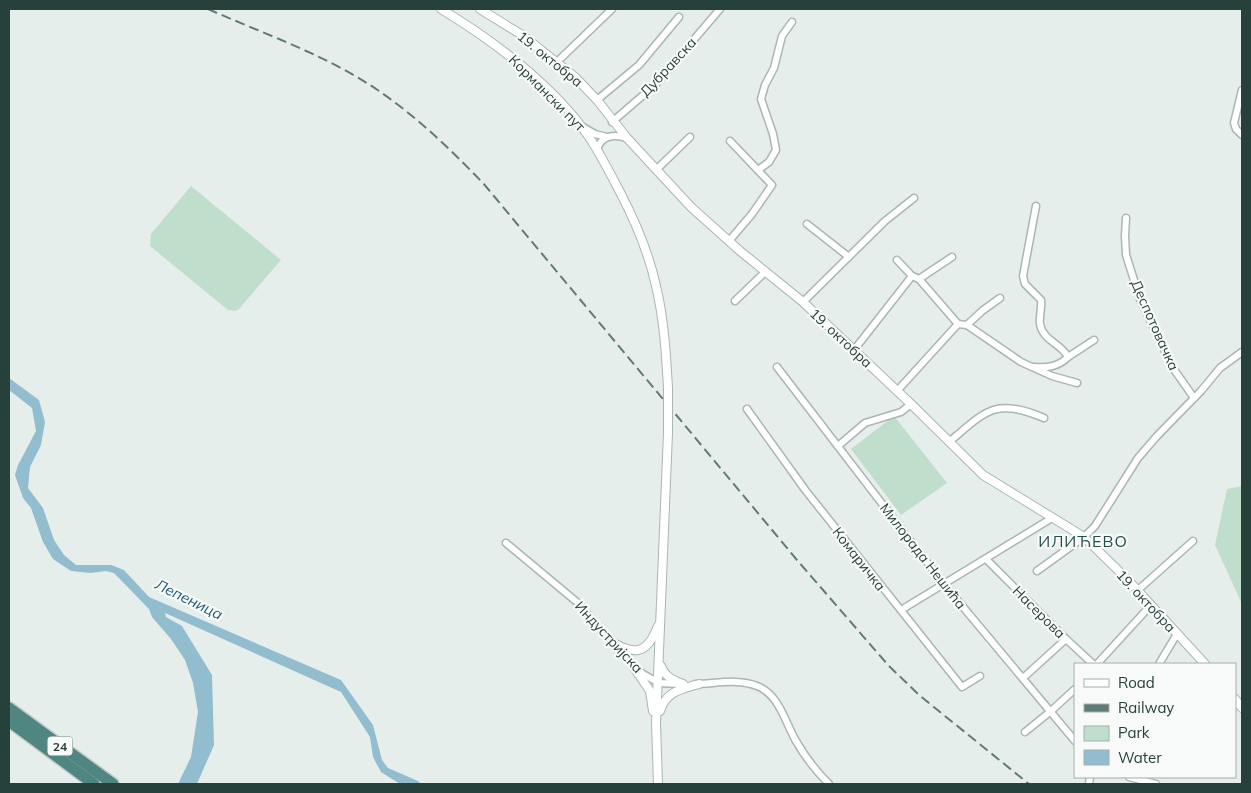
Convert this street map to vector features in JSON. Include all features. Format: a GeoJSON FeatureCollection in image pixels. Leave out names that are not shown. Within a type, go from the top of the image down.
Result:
{"type":"FeatureCollection","features":[{"type":"Feature","properties":{"kind":"highway","name":"24"},"geometry":{"type":"LineString","coordinates":[[9,708],[112,784]]}},
{"type":"Feature","properties":{"kind":"highway","name":"24"},"geometry":{"type":"LineString","coordinates":[[9,721],[94,784]]}},
{"type":"Feature","properties":{"kind":"street","name":"Кормански пут"},"geometry":{"type":"LineString","coordinates":[[441,9],[480,33],[511,56],[580,125],[597,150],[630,210],[648,255],[662,319],[668,388],[668,433],[656,746]]}},
{"type":"Feature","properties":{"kind":"street","name":"19. октобра"},"geometry":{"type":"LineString","coordinates":[[480,9],[522,35],[557,62],[597,100],[614,124],[691,207],[764,272],[803,302],[983,475],[1084,537],[1138,590],[1204,663]]}},
{"type":"Feature","properties":{"kind":"street"},"geometry":{"type":"LineString","coordinates":[[557,62],[612,9]]}},
{"type":"Feature","properties":{"kind":"street","name":"Дубравска"},"geometry":{"type":"LineString","coordinates":[[614,124],[655,85],[720,9]]}},
{"type":"Feature","properties":{"kind":"street"},"geometry":{"type":"LineString","coordinates":[[597,100],[638,65],[679,17]]}},
{"type":"Feature","properties":{"kind":"street"},"geometry":{"type":"LineString","coordinates":[[758,170],[769,162],[776,150],[773,134],[761,99],[765,85],[774,68],[782,36],[792,22]]}},
{"type":"Feature","properties":{"kind":"street"},"geometry":{"type":"LineString","coordinates":[[1242,90],[1234,124],[1236,130],[1242,135]]}},
{"type":"Feature","properties":{"kind":"street"},"geometry":{"type":"LineString","coordinates":[[597,150],[601,141],[616,132],[614,124]]}},
{"type":"Feature","properties":{"kind":"street"},"geometry":{"type":"LineString","coordinates":[[580,125],[595,134],[627,138]]}},
{"type":"Feature","properties":{"kind":"street"},"geometry":{"type":"LineString","coordinates":[[656,170],[690,137]]}},
{"type":"Feature","properties":{"kind":"street"},"geometry":{"type":"LineString","coordinates":[[729,241],[752,214],[772,185],[730,141]]}},
{"type":"Feature","properties":{"kind":"street"},"geometry":{"type":"LineString","coordinates":[[803,302],[885,220],[914,198]]}},
{"type":"Feature","properties":{"kind":"street"},"geometry":{"type":"LineString","coordinates":[[1036,206],[1023,281],[1041,300],[1040,320],[1043,332],[1068,357]]}},
{"type":"Feature","properties":{"kind":"street","name":"Деспотовачка"},"geometry":{"type":"LineString","coordinates":[[1126,218],[1126,255],[1140,299],[1172,368],[1194,398]]}},
{"type":"Feature","properties":{"kind":"street"},"geometry":{"type":"LineString","coordinates":[[807,224],[849,257]]}},
{"type":"Feature","properties":{"kind":"street"},"geometry":{"type":"LineString","coordinates":[[919,279],[952,257]]}},
{"type":"Feature","properties":{"kind":"street"},"geometry":{"type":"LineString","coordinates":[[897,260],[912,276],[919,279],[958,324],[967,325],[1014,358],[1052,376],[1077,383]]}},
{"type":"Feature","properties":{"kind":"street"},"geometry":{"type":"LineString","coordinates":[[735,301],[764,272]]}},
{"type":"Feature","properties":{"kind":"street"},"geometry":{"type":"LineString","coordinates":[[854,350],[912,276]]}},
{"type":"Feature","properties":{"kind":"street"},"geometry":{"type":"LineString","coordinates":[[967,325],[1000,298]]}},
{"type":"Feature","properties":{"kind":"street"},"geometry":{"type":"LineString","coordinates":[[897,391],[958,324]]}},
{"type":"Feature","properties":{"kind":"street"},"geometry":{"type":"LineString","coordinates":[[1034,367],[1052,366],[1064,361],[1094,340]]}},
{"type":"Feature","properties":{"kind":"street"},"geometry":{"type":"LineString","coordinates":[[1037,571],[1084,537],[1095,526],[1138,458],[1220,368],[1242,352]]}},
{"type":"Feature","properties":{"kind":"street","name":"Милорада Нешића"},"geometry":{"type":"LineString","coordinates":[[777,367],[943,583],[1074,740]]}},
{"type":"Feature","properties":{"kind":"street"},"geometry":{"type":"LineString","coordinates":[[838,446],[865,423],[901,412],[911,404]]}},
{"type":"Feature","properties":{"kind":"street"},"geometry":{"type":"LineString","coordinates":[[949,442],[983,414],[998,408],[1024,409],[1044,418]]}},
{"type":"Feature","properties":{"kind":"street","name":"Комаричка"},"geometry":{"type":"LineString","coordinates":[[747,409],[806,491],[962,688],[980,676]]}},
{"type":"Feature","properties":{"kind":"street"},"geometry":{"type":"LineString","coordinates":[[901,610],[1052,518]]}},
{"type":"Feature","properties":{"kind":"street"},"geometry":{"type":"LineString","coordinates":[[1138,590],[1193,541]]}},
{"type":"Feature","properties":{"kind":"street","name":"Индустријска"},"geometry":{"type":"LineString","coordinates":[[506,543],[578,604],[642,674],[659,683],[748,683],[768,692],[778,705],[805,755],[829,784]]}},
{"type":"Feature","properties":{"kind":"street","name":"Насерова"},"geometry":{"type":"LineString","coordinates":[[986,559],[1092,663]]}},
{"type":"Feature","properties":{"kind":"street"},"geometry":{"type":"LineString","coordinates":[[1098,663],[1150,605]]}},
{"type":"Feature","properties":{"kind":"street"},"geometry":{"type":"LineString","coordinates":[[610,640],[624,649],[640,650],[651,642],[660,622]]}},
{"type":"Feature","properties":{"kind":"street"},"geometry":{"type":"LineString","coordinates":[[1160,663],[1177,634]]}},
{"type":"Feature","properties":{"kind":"street"},"geometry":{"type":"LineString","coordinates":[[1023,678],[1066,639]]}},
{"type":"Feature","properties":{"kind":"street"},"geometry":{"type":"LineString","coordinates":[[659,662],[663,673],[672,680],[683,684]]}},
{"type":"Feature","properties":{"kind":"street"},"geometry":{"type":"LineString","coordinates":[[633,666],[646,684],[652,700],[658,784]]}},
{"type":"Feature","properties":{"kind":"street"},"geometry":{"type":"LineString","coordinates":[[656,723],[661,706],[670,694],[699,684]]}},
{"type":"Feature","properties":{"kind":"street"},"geometry":{"type":"LineString","coordinates":[[1025,732],[1074,690]]}},
{"type":"Feature","properties":{"kind":"street"},"geometry":{"type":"LineString","coordinates":[[1133,778],[1156,784]]}},
{"type":"Feature","properties":{"kind":"green space"},"geometry":{"type":"Polygon","coordinates":[[[191,186],[281,260],[236,311],[228,310],[150,246],[151,234],[191,186]]]}},
{"type":"Feature","properties":{"kind":"green space"},"geometry":{"type":"Polygon","coordinates":[[[894,416],[947,483],[901,515],[851,449],[894,416]]]}},
{"type":"Feature","properties":{"kind":"green space"},"geometry":{"type":"Polygon","coordinates":[[[1242,486],[1242,604],[1215,545],[1227,489],[1242,486]]]}},
{"type":"Feature","properties":{"kind":"water"},"geometry":{"type":"Polygon","coordinates":[[[9,378],[39,400],[45,422],[41,445],[30,467],[28,488],[43,508],[54,540],[64,555],[76,565],[111,565],[124,570],[149,597],[341,680],[373,725],[382,760],[388,768],[421,784],[400,784],[381,772],[373,757],[370,737],[341,692],[165,613],[166,617],[182,626],[212,675],[214,745],[197,784],[178,784],[191,757],[198,712],[193,683],[185,660],[171,639],[152,617],[149,609],[114,573],[106,571],[90,573],[71,571],[53,559],[43,542],[31,508],[23,498],[15,475],[18,465],[36,431],[32,408],[9,390],[9,378]]]}},
{"type":"Feature","properties":{"kind":"railway"},"geometry":{"type":"LineString","coordinates":[[208,9],[311,53],[351,74],[385,95],[443,143],[483,183],[797,560],[888,665],[919,695],[1029,784]]}},
{"type":"Feature","properties":{"kind":"district","name":"ИЛИЋЕВО"},"geometry":{"type":"Point","coordinates":[1083,541]}},
{"type":"Feature","properties":{"kind":"water label","name":"Лепеница"},"geometry":{"type":"Point","coordinates":[189,599]}}]}
